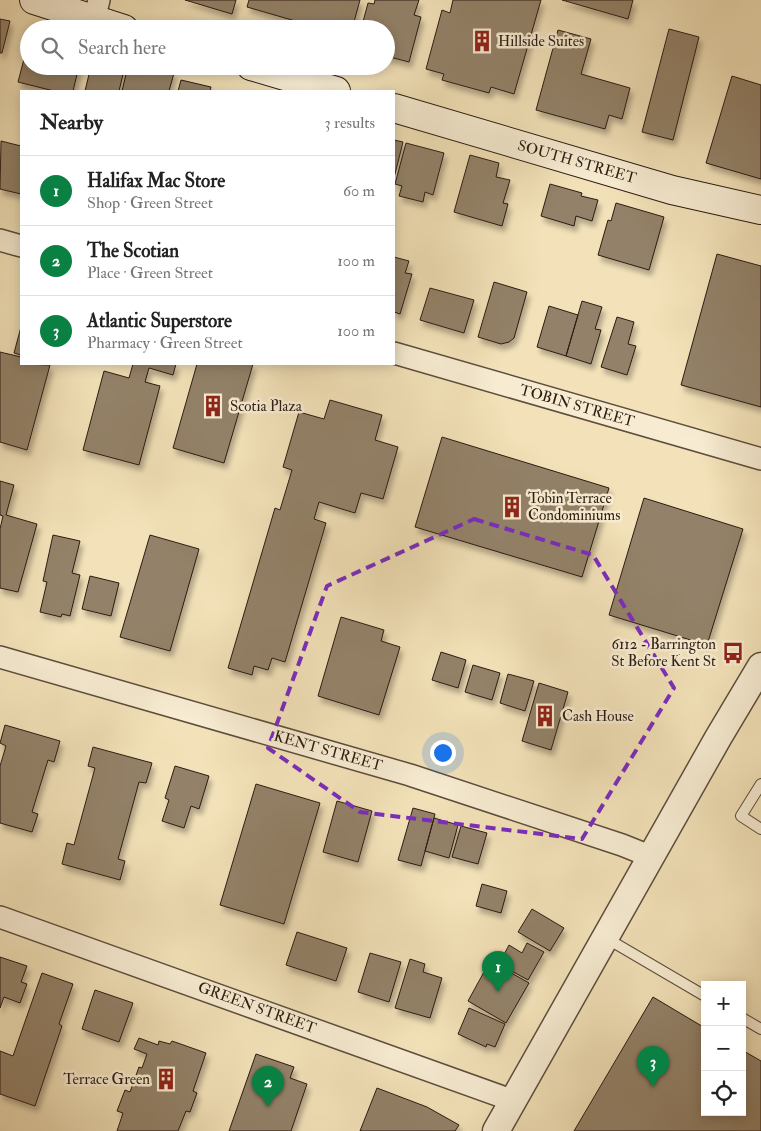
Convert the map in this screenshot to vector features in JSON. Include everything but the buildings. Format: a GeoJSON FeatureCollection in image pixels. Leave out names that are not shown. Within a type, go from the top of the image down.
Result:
{"type":"FeatureCollection","features":[{"type":"Feature","properties":{"kind":"main road"},"geometry":{"type":"LineString","coordinates":[[34,0],[97,10],[111,20]]}},
{"type":"Feature","properties":{"kind":"main road"},"geometry":{"type":"LineString","coordinates":[[282,75],[333,90]]}},
{"type":"Feature","properties":{"kind":"main road","name":"SOUTH STREET"},"geometry":{"type":"LineString","coordinates":[[395,108],[672,190],[761,210]]}},
{"type":"Feature","properties":{"kind":"street"},"geometry":{"type":"LineString","coordinates":[[0,240],[20,246]]}},
{"type":"Feature","properties":{"kind":"street","name":"TOBIN STREET"},"geometry":{"type":"LineString","coordinates":[[395,353],[761,458]]}},
{"type":"Feature","properties":{"kind":"street","name":"KENT STREET"},"geometry":{"type":"LineString","coordinates":[[0,657],[410,775],[622,845],[652,857]]}},
{"type":"Feature","properties":{"kind":"street"},"geometry":{"type":"LineString","coordinates":[[496,1131],[761,666]]}},
{"type":"Feature","properties":{"kind":"street","name":"GREEN STREET"},"geometry":{"type":"LineString","coordinates":[[0,917],[514,1101]]}},
{"type":"Feature","properties":{"kind":"lane"},"geometry":{"type":"LineString","coordinates":[[761,784],[741,816],[761,829]]}},
{"type":"Feature","properties":{"kind":"lane"},"geometry":{"type":"LineString","coordinates":[[606,938],[701,994]]}},
{"type":"Feature","properties":{"kind":"lane"},"geometry":{"type":"LineString","coordinates":[[746,1020],[761,1029]]}},
{"type":"Feature","properties":{"kind":"highlighted area"},"geometry":{"type":"Polygon","coordinates":[[[474,519],[593,555],[674,688],[582,839],[360,812],[268,748],[327,586],[474,519]]]}},
{"type":"Feature","properties":{"kind":"place","name":"Hillside Suites"},"geometry":{"type":"Point","coordinates":[482,41]}},
{"type":"Feature","properties":{"kind":"place","name":"Scotia Plaza"},"geometry":{"type":"Point","coordinates":[213,406]}},
{"type":"Feature","properties":{"kind":"place","name":"Tobin Terrace Condominiums"},"geometry":{"type":"Point","coordinates":[512,507]}},
{"type":"Feature","properties":{"kind":"place","name":"6112 - Barrington St Before Kent St"},"geometry":{"type":"Point","coordinates":[733,653]}},
{"type":"Feature","properties":{"kind":"place","name":"Cash House"},"geometry":{"type":"Point","coordinates":[545,716]}},
{"type":"Feature","properties":{"kind":"place","name":"Halifax Mac Store"},"geometry":{"type":"Point","coordinates":[498,992]}},
{"type":"Feature","properties":{"kind":"place","name":"Terrace Green"},"geometry":{"type":"Point","coordinates":[166,1079]}},
{"type":"Feature","properties":{"kind":"place","name":"Atlantic Superstore"},"geometry":{"type":"Point","coordinates":[653,1087]}},
{"type":"Feature","properties":{"kind":"place","name":"The Scotian"},"geometry":{"type":"Point","coordinates":[268,1107]}}]}
